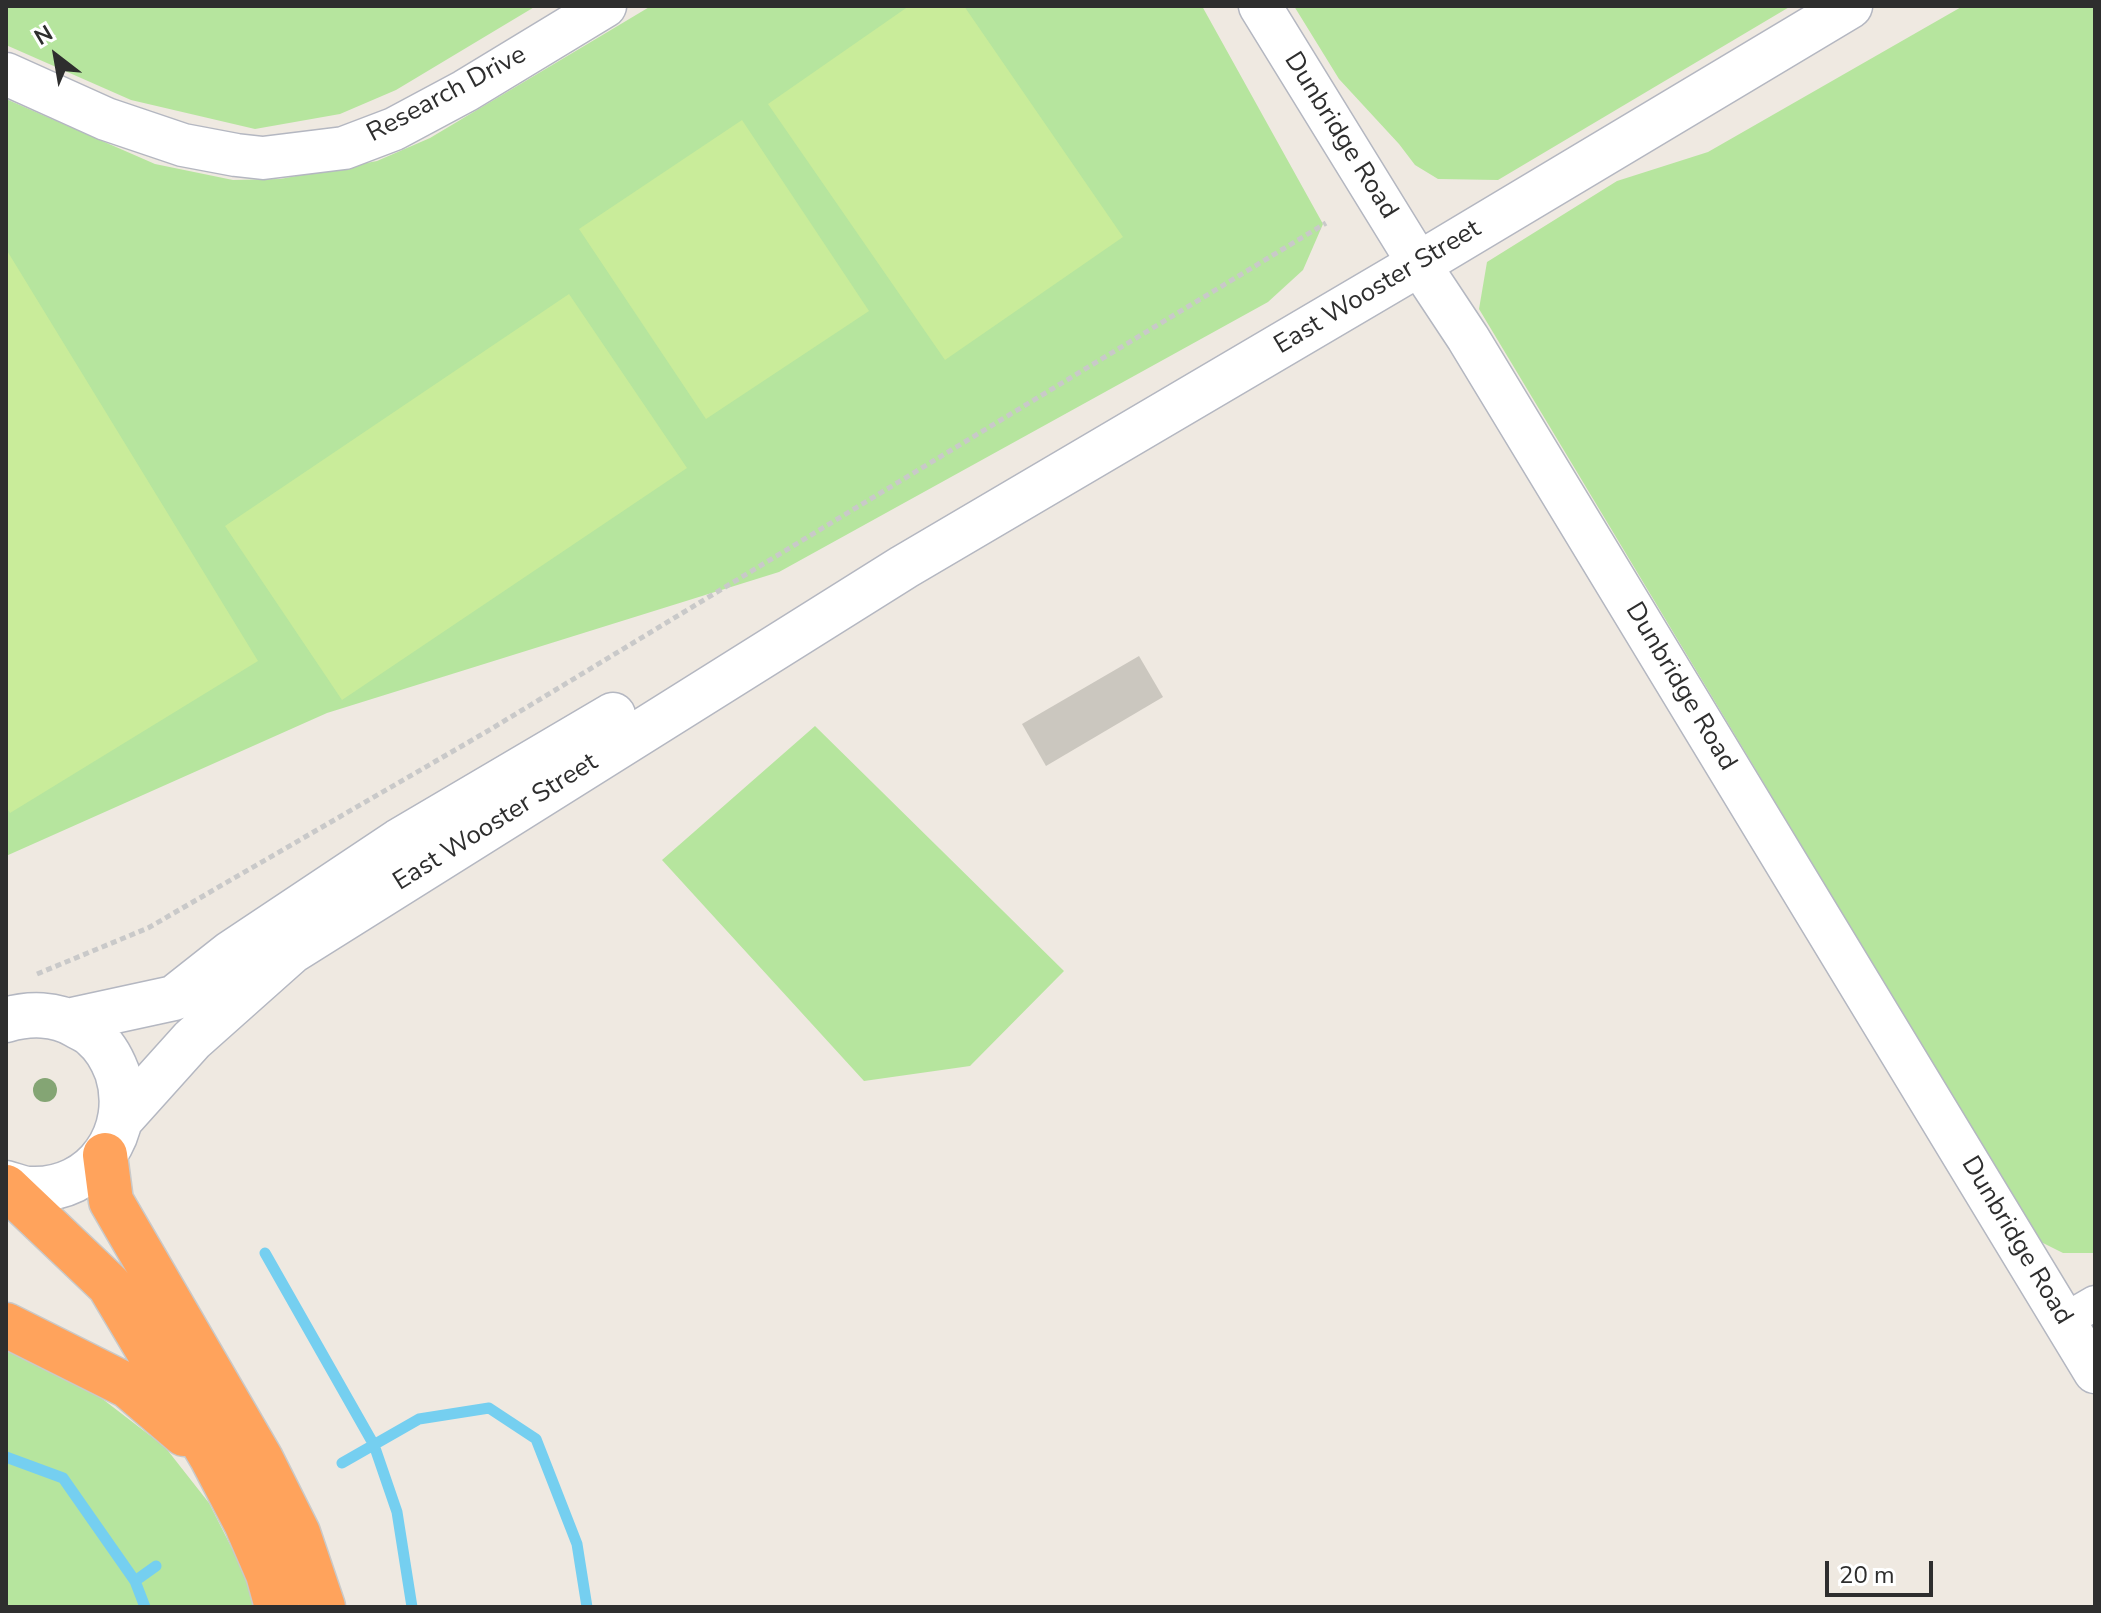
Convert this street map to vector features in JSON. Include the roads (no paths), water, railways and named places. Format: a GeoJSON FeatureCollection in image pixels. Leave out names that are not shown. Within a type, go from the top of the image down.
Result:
{"type":"FeatureCollection","features":[{"type":"Feature","properties":{"kind":"highway"},"geometry":{"type":"LineString","coordinates":[[113,1137],[111,1201],[261,1459],[298,1533],[323,1607]]}},
{"type":"Feature","properties":{"kind":"highway"},"geometry":{"type":"LineString","coordinates":[[6,1185],[109,1285],[212,1458],[246,1523],[277,1607]]}},
{"type":"Feature","properties":{"kind":"highway"},"geometry":{"type":"LineString","coordinates":[[6,1325],[128,1386],[212,1458]]}},
{"type":"Feature","properties":{"kind":"main road","name":"East Wooster Street"},"geometry":{"type":"LineString","coordinates":[[6,1185],[29,1189],[58,1187],[84,1175],[192,1040],[292,951],[904,567],[1850,6]]}},
{"type":"Feature","properties":{"kind":"main road","name":"East Wooster Street"},"geometry":{"type":"LineString","coordinates":[[68,1021],[174,998],[231,953],[399,841],[663,686],[904,567]]}},
{"type":"Feature","properties":{"kind":"main road","name":"East Wooster Street"},"geometry":{"type":"LineString","coordinates":[[6,1020],[38,1014],[68,1021],[94,1036],[113,1060],[122,1088],[113,1137]]}},
{"type":"Feature","properties":{"kind":"street","name":"Research Drive"},"geometry":{"type":"LineString","coordinates":[[6,74],[106,119],[183,145],[263,158],[344,148],[394,129],[465,91],[605,6]]}},
{"type":"Feature","properties":{"kind":"street","name":"Dunbridge Road"},"geometry":{"type":"LineString","coordinates":[[1260,6],[1419,264],[2080,1312],[2095,1372]]}},
{"type":"Feature","properties":{"kind":"waterway"},"geometry":{"type":"LineString","coordinates":[[265,1253],[374,1445],[397,1512],[412,1607]]}},
{"type":"Feature","properties":{"kind":"waterway"},"geometry":{"type":"LineString","coordinates":[[342,1463],[419,1419],[489,1408],[536,1439],[577,1544],[587,1607]]}},
{"type":"Feature","properties":{"kind":"waterway"},"geometry":{"type":"LineString","coordinates":[[6,1457],[63,1478],[135,1581],[156,1566]]}},
{"type":"Feature","properties":{"kind":"waterway"},"geometry":{"type":"LineString","coordinates":[[135,1581],[145,1607]]}}]}
